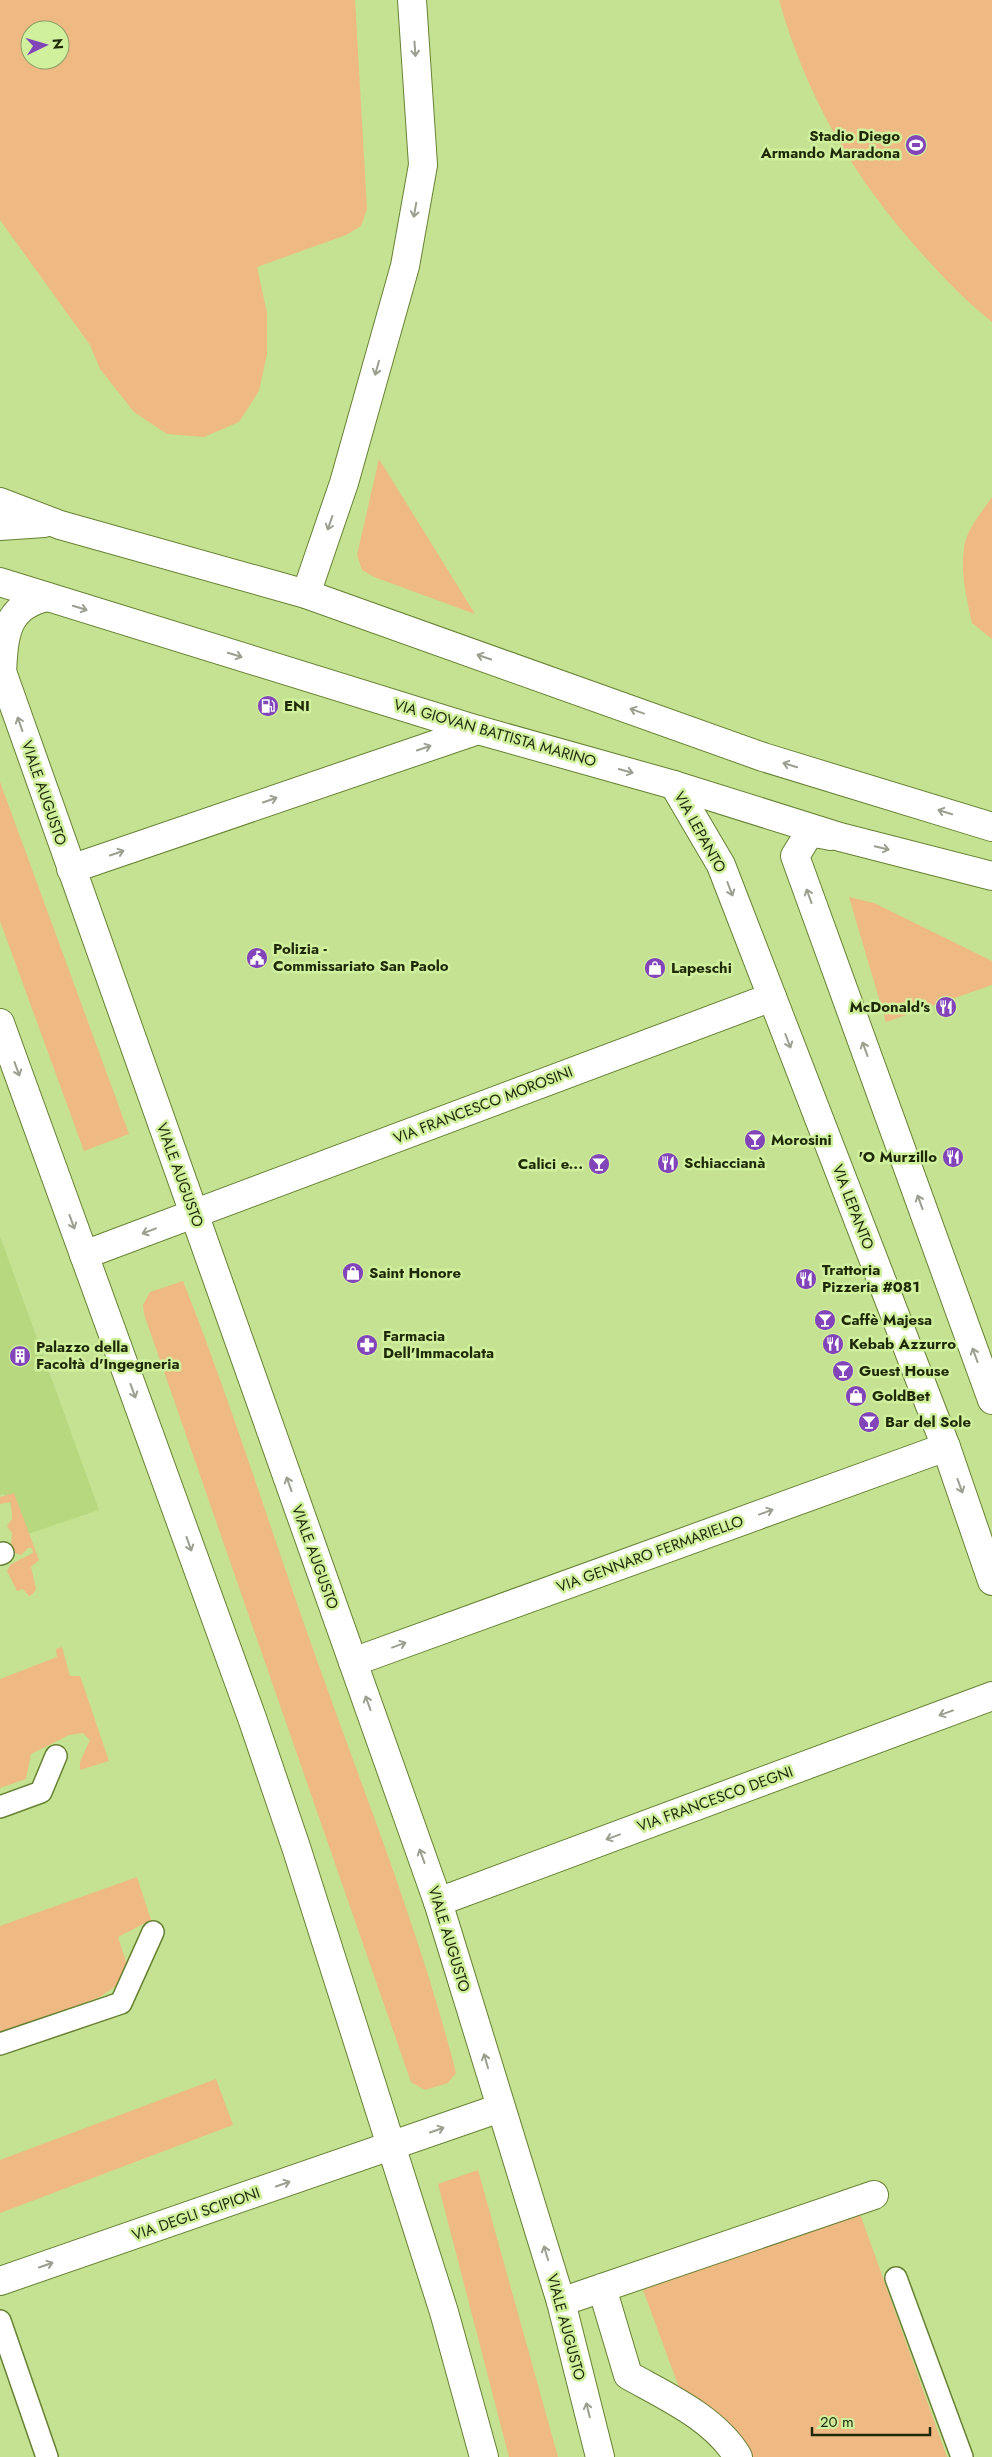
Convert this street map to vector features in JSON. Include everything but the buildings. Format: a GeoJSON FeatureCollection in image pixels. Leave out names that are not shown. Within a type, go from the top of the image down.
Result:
{"type":"FeatureCollection","features":[{"type":"Feature","properties":{"kind":"street"},"geometry":{"type":"LineString","coordinates":[[306,594],[344,483],[405,266],[423,165],[412,0]]}},
{"type":"Feature","properties":{"kind":"street"},"geometry":{"type":"LineString","coordinates":[[0,502],[60,524],[306,594],[763,757],[992,827]]}},
{"type":"Feature","properties":{"kind":"street"},"geometry":{"type":"LineString","coordinates":[[0,526],[34,523],[60,524]]}},
{"type":"Feature","properties":{"kind":"street","name":"VIA GIOVAN BATTISTA MARINO"},"geometry":{"type":"LineString","coordinates":[[0,582],[478,730],[674,785],[840,837],[992,876]]}},
{"type":"Feature","properties":{"kind":"street"},"geometry":{"type":"LineString","coordinates":[[1,670],[5,638],[8,626],[14,615],[21,607],[31,601],[47,597]]}},
{"type":"Feature","properties":{"kind":"street","name":"VIALE AUGUSTO"},"geometry":{"type":"LineString","coordinates":[[1,670],[438,1902],[560,2302],[600,2457]]}},
{"type":"Feature","properties":{"kind":"street"},"geometry":{"type":"LineString","coordinates":[[71,869],[478,730]]}},
{"type":"Feature","properties":{"kind":"street","name":"VIA LEPANTO"},"geometry":{"type":"LineString","coordinates":[[674,785],[721,865],[946,1447],[983,1523],[992,1581]]}},
{"type":"Feature","properties":{"kind":"street"},"geometry":{"type":"LineString","coordinates":[[840,837],[810,832],[795,856],[992,1400]]}},
{"type":"Feature","properties":{"kind":"street","name":"VIA FRANCESCO MOROSINI"},"geometry":{"type":"LineString","coordinates":[[84,1255],[772,997]]}},
{"type":"Feature","properties":{"kind":"street"},"geometry":{"type":"LineString","coordinates":[[0,1023],[255,1728],[361,2047],[444,2312],[484,2457]]}},
{"type":"Feature","properties":{"kind":"street","name":"VIA GENNARO FERMARIELLO"},"geometry":{"type":"LineString","coordinates":[[353,1662],[946,1447]]}},
{"type":"Feature","properties":{"kind":"street","name":"VIA FRANCESCO DEGNI"},"geometry":{"type":"LineString","coordinates":[[438,1902],[992,1696]]}},
{"type":"Feature","properties":{"kind":"street","name":"VIA DEGLI SCIPIONI"},"geometry":{"type":"LineString","coordinates":[[0,2281],[500,2108]]}},
{"type":"Feature","properties":{"kind":"street"},"geometry":{"type":"LineString","coordinates":[[560,2302],[874,2195]]}},
{"type":"Feature","properties":{"kind":"street"},"geometry":{"type":"LineString","coordinates":[[602,2288],[628,2375],[701,2419],[732,2446],[738,2457]]}},
{"type":"Feature","properties":{"kind":"lane"},"geometry":{"type":"LineString","coordinates":[[0,1807],[41,1792],[56,1756]]}},
{"type":"Feature","properties":{"kind":"lane"},"geometry":{"type":"LineString","coordinates":[[0,2044],[121,2003],[153,1932]]}},
{"type":"Feature","properties":{"kind":"lane"},"geometry":{"type":"LineString","coordinates":[[896,2278],[962,2457]]}},
{"type":"Feature","properties":{"kind":"lane"},"geometry":{"type":"LineString","coordinates":[[0,2321],[47,2457]]}},
{"type":"Feature","properties":{"kind":"shaded area"},"geometry":{"type":"Polygon","coordinates":[[[0,0],[355,0],[367,209],[361,226],[346,235],[257,267],[267,313],[267,354],[259,391],[239,422],[204,437],[167,434],[134,412],[100,369],[90,345],[0,220],[0,0]]]}},
{"type":"Feature","properties":{"kind":"shaded area","name":"Stadio Diego Armando Maradona"},"geometry":{"type":"Polygon","coordinates":[[[779,0],[992,0],[992,322],[956,290],[924,256],[876,198],[855,168],[836,137],[804,71],[790,36],[779,0]]]}},
{"type":"Feature","properties":{"kind":"shaded area"},"geometry":{"type":"Polygon","coordinates":[[[379,459],[475,614],[374,577],[362,570],[357,555],[379,459]]]}},
{"type":"Feature","properties":{"kind":"shaded area"},"geometry":{"type":"Polygon","coordinates":[[[992,497],[992,639],[972,623],[965,586],[963,557],[965,541],[975,521],[992,497]]]}},
{"type":"Feature","properties":{"kind":"shaded area"},"geometry":{"type":"Polygon","coordinates":[[[0,782],[129,1134],[84,1151],[0,921],[0,782]]]}},
{"type":"Feature","properties":{"kind":"shaded area"},"geometry":{"type":"Polygon","coordinates":[[[849,897],[874,903],[992,961],[992,985],[886,1022],[849,897]]]}},
{"type":"Feature","properties":{"kind":"shaded area","name":"Palazzo della Facoltà d'Ingegneria"},"geometry":{"type":"Polygon","coordinates":[[[0,1236],[99,1510],[28,1534],[4,1494],[0,1495],[0,1236]]]}},
{"type":"Feature","properties":{"kind":"shaded area"},"geometry":{"type":"Polygon","coordinates":[[[183,1281],[219,1376],[302,1618],[427,1970],[456,2073],[448,2083],[425,2090],[411,2082],[144,1314],[143,1305],[150,1292],[183,1281]]]}},
{"type":"Feature","properties":{"kind":"shaded area"},"geometry":{"type":"Polygon","coordinates":[[[14,1493],[39,1560],[31,1567],[36,1589],[29,1596],[23,1589],[17,1591],[7,1571],[11,1564],[33,1553],[32,1548],[28,1548],[21,1555],[14,1553],[11,1548],[12,1533],[7,1526],[12,1519],[11,1502],[0,1504],[0,1497],[14,1493]]]}},
{"type":"Feature","properties":{"kind":"shaded area"},"geometry":{"type":"Polygon","coordinates":[[[62,1647],[70,1676],[80,1676],[109,1761],[80,1770],[80,1762],[90,1740],[83,1733],[69,1735],[31,1754],[26,1779],[0,1788],[0,1679],[57,1657],[56,1649],[62,1647]]]}},
{"type":"Feature","properties":{"kind":"shaded area"},"geometry":{"type":"Polygon","coordinates":[[[137,1877],[151,1920],[118,1937],[127,1965],[120,1983],[100,1997],[0,2034],[0,1926],[137,1877]]]}},
{"type":"Feature","properties":{"kind":"shaded area"},"geometry":{"type":"Polygon","coordinates":[[[216,2079],[233,2125],[0,2213],[0,2160],[216,2079]]]}},
{"type":"Feature","properties":{"kind":"shaded area"},"geometry":{"type":"Polygon","coordinates":[[[478,2170],[558,2457],[509,2457],[438,2184],[478,2170]]]}},
{"type":"Feature","properties":{"kind":"shaded area"},"geometry":{"type":"Polygon","coordinates":[[[859,2211],[947,2457],[747,2457],[680,2390],[643,2290],[859,2211]]]}},
{"type":"Feature","properties":{"kind":"place","name":"Stadio Diego Armando Maradona"},"geometry":{"type":"Point","coordinates":[916,145]}},
{"type":"Feature","properties":{"kind":"place","name":"ENI"},"geometry":{"type":"Point","coordinates":[268,706]}},
{"type":"Feature","properties":{"kind":"place","name":"Polizia - Commissariato San Paolo"},"geometry":{"type":"Point","coordinates":[257,958]}},
{"type":"Feature","properties":{"kind":"place","name":"Lapeschi"},"geometry":{"type":"Point","coordinates":[655,968]}},
{"type":"Feature","properties":{"kind":"place","name":"McDonald's"},"geometry":{"type":"Point","coordinates":[946,1007]}},
{"type":"Feature","properties":{"kind":"place","name":"Morosini"},"geometry":{"type":"Point","coordinates":[755,1140]}},
{"type":"Feature","properties":{"kind":"place","name":"'O Murzillo"},"geometry":{"type":"Point","coordinates":[953,1157]}},
{"type":"Feature","properties":{"kind":"place","name":"Schiaccianà"},"geometry":{"type":"Point","coordinates":[668,1163]}},
{"type":"Feature","properties":{"kind":"place","name":"Calici e..."},"geometry":{"type":"Point","coordinates":[599,1164]}},
{"type":"Feature","properties":{"kind":"place","name":"Saint Honore"},"geometry":{"type":"Point","coordinates":[353,1273]}},
{"type":"Feature","properties":{"kind":"place","name":"Trattoria Pizzeria #081"},"geometry":{"type":"Point","coordinates":[806,1279]}},
{"type":"Feature","properties":{"kind":"place","name":"Caffè Majesa"},"geometry":{"type":"Point","coordinates":[825,1320]}},
{"type":"Feature","properties":{"kind":"place","name":"Kebab Azzurro"},"geometry":{"type":"Point","coordinates":[833,1344]}},
{"type":"Feature","properties":{"kind":"place","name":"Farmacia Dell'Immacolata"},"geometry":{"type":"Point","coordinates":[367,1345]}},
{"type":"Feature","properties":{"kind":"place","name":"Palazzo della Facoltà d'Ingegneria"},"geometry":{"type":"Point","coordinates":[20,1356]}},
{"type":"Feature","properties":{"kind":"place","name":"Guest House"},"geometry":{"type":"Point","coordinates":[843,1371]}},
{"type":"Feature","properties":{"kind":"place","name":"GoldBet"},"geometry":{"type":"Point","coordinates":[856,1396]}},
{"type":"Feature","properties":{"kind":"place","name":"Bar del Sole"},"geometry":{"type":"Point","coordinates":[869,1422]}}]}
